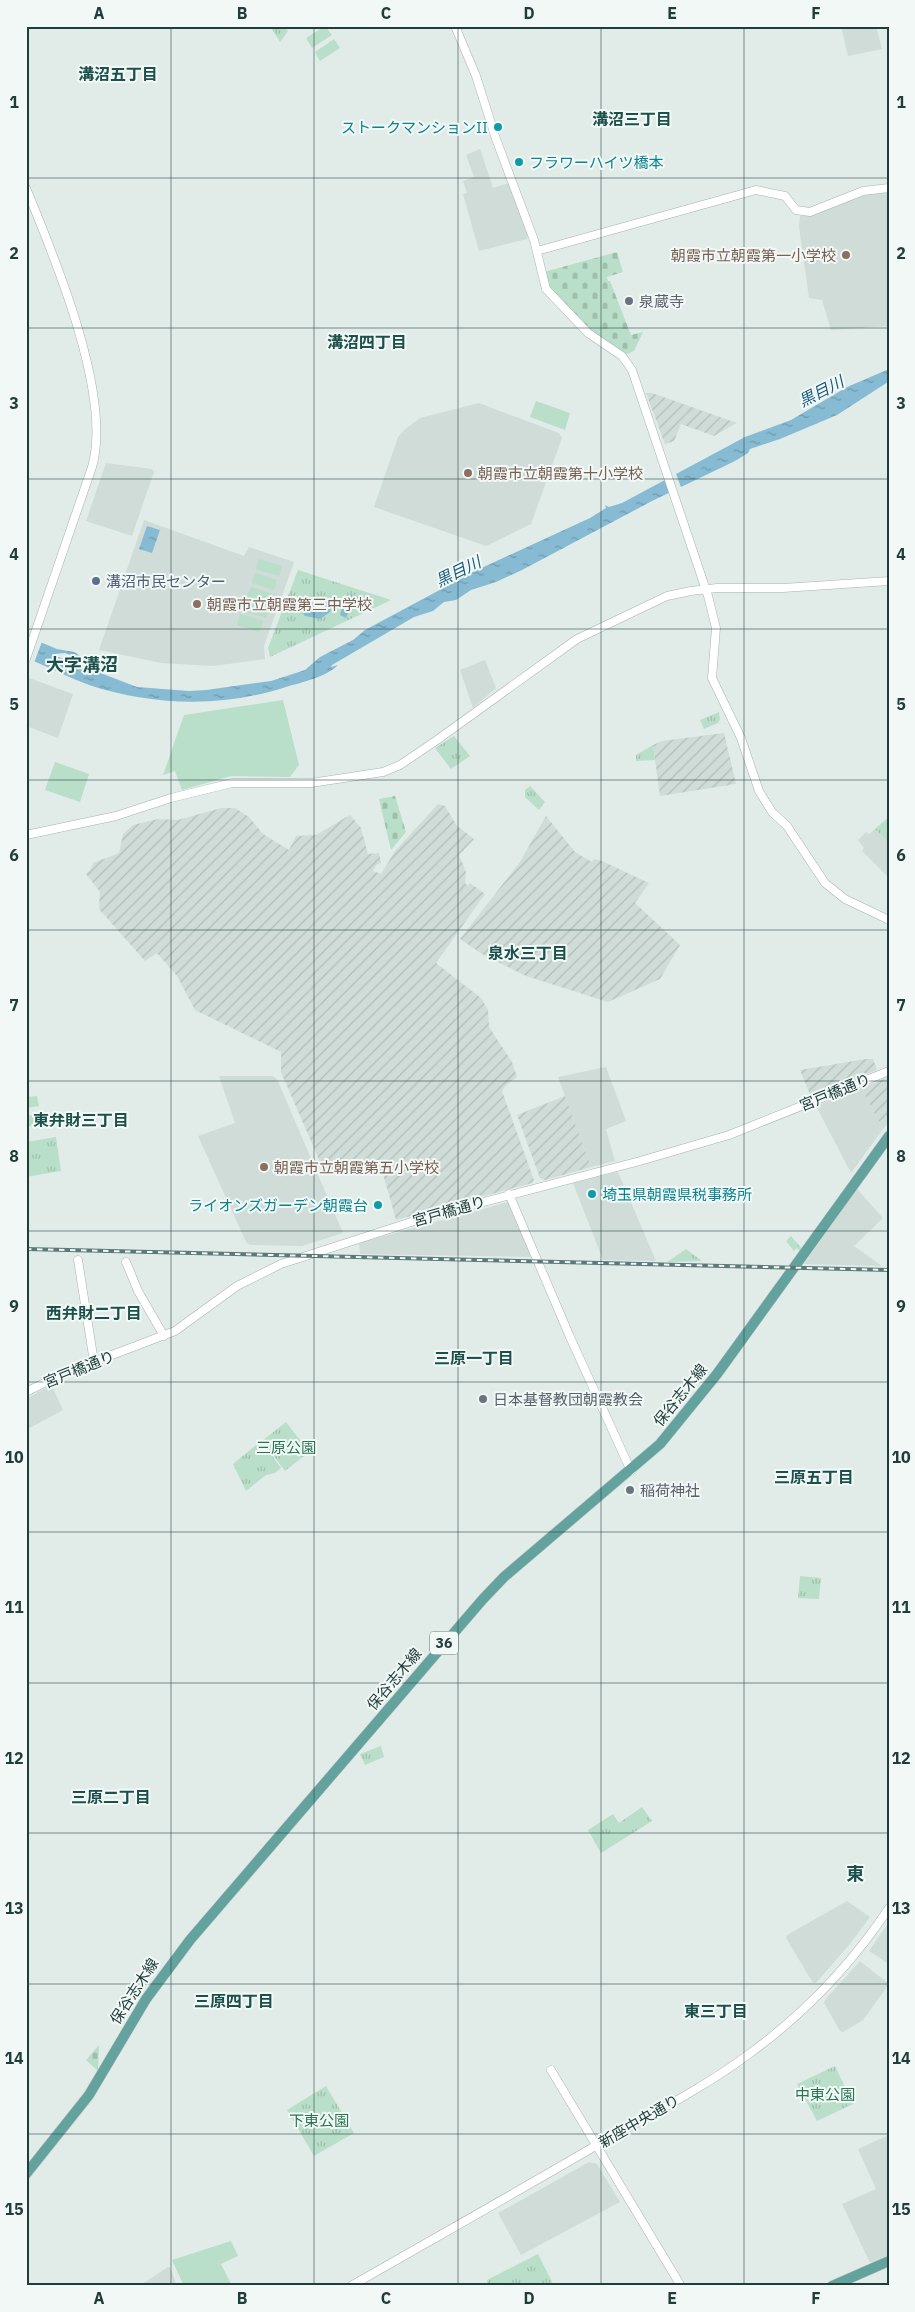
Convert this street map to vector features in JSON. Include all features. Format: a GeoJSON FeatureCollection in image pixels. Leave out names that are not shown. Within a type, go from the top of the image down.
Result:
{"type":"FeatureCollection","features":[{"type":"Feature","properties":{"kind":"main road","name":"保谷志木線"},"geometry":{"type":"LineString","coordinates":[[26,2174],[89,2095],[130,2024],[167,1968],[455,1630],[504,1577],[630,1471],[665,1438],[717,1374],[889,1136]]}},
{"type":"Feature","properties":{"kind":"main road"},"geometry":{"type":"LineString","coordinates":[[832,2286],[889,2261]]}},
{"type":"Feature","properties":{"kind":"street"},"geometry":{"type":"LineString","coordinates":[[455,26],[476,76],[496,139],[537,250],[542,278],[552,298],[588,333],[622,356],[629,364],[667,468],[706,589],[716,628],[712,678],[741,738],[753,779],[764,801],[787,826],[828,886],[854,904],[889,920]]}},
{"type":"Feature","properties":{"kind":"street"},"geometry":{"type":"LineString","coordinates":[[26,188],[62,278],[83,347],[94,402],[96,437],[92,467],[26,659]]}},
{"type":"Feature","properties":{"kind":"street"},"geometry":{"type":"LineString","coordinates":[[537,250],[756,190],[785,196],[796,210],[810,212],[863,191],[889,188]]}},
{"type":"Feature","properties":{"kind":"street"},"geometry":{"type":"LineString","coordinates":[[26,835],[116,816],[171,798],[232,783],[311,782],[383,772],[400,764],[444,735],[577,639],[667,596],[706,589],[784,588],[889,581]]}},
{"type":"Feature","properties":{"kind":"street","name":"宮戸橋通り"},"geometry":{"type":"LineString","coordinates":[[26,1392],[57,1376],[164,1336],[185,1326],[237,1286],[281,1264],[351,1240],[509,1194],[640,1161],[729,1134],[889,1071]]}},
{"type":"Feature","properties":{"kind":"street"},"geometry":{"type":"LineString","coordinates":[[509,1194],[630,1471]]}},
{"type":"Feature","properties":{"kind":"street"},"geometry":{"type":"LineString","coordinates":[[78,1260],[94,1362]]}},
{"type":"Feature","properties":{"kind":"street"},"geometry":{"type":"LineString","coordinates":[[126,1262],[138,1291],[164,1336]]}},
{"type":"Feature","properties":{"kind":"street","name":"新座中央通り"},"geometry":{"type":"LineString","coordinates":[[351,2286],[720,2073],[780,2030],[841,1971],[867,1940],[889,1908]]}},
{"type":"Feature","properties":{"kind":"street"},"geometry":{"type":"LineString","coordinates":[[551,2070],[681,2286]]}},
{"type":"Feature","properties":{"kind":"shaded area"},"geometry":{"type":"Polygon","coordinates":[[[841,26],[876,26],[882,49],[848,56],[841,26]]]}},
{"type":"Feature","properties":{"kind":"shaded area"},"geometry":{"type":"Polygon","coordinates":[[[480,149],[493,188],[509,183],[528,236],[527,239],[479,251],[463,194],[467,193],[463,181],[474,177],[466,155],[480,149]]]}},
{"type":"Feature","properties":{"kind":"shaded area","name":"朝霞市立朝霞第一小学校"},"geometry":{"type":"Polygon","coordinates":[[[889,190],[889,326],[831,330],[822,300],[809,298],[799,227],[800,216],[811,215],[864,195],[889,190]]]}},
{"type":"Feature","properties":{"kind":"shaded area"},"geometry":{"type":"Polygon","coordinates":[[[646,393],[652,393],[737,423],[714,436],[681,424],[674,441],[665,444],[646,393]]]}},
{"type":"Feature","properties":{"kind":"shaded area","name":"朝霞市立朝霞第十小学校"},"geometry":{"type":"Polygon","coordinates":[[[479,403],[559,433],[562,438],[531,524],[486,546],[374,507],[398,437],[404,430],[420,418],[479,403]]]}},
{"type":"Feature","properties":{"kind":"shaded area"},"geometry":{"type":"Polygon","coordinates":[[[106,463],[152,469],[154,472],[132,536],[86,521],[106,463]]]}},
{"type":"Feature","properties":{"kind":"shaded area","name":"朝霞市立朝霞第三中学校"},"geometry":{"type":"Polygon","coordinates":[[[144,520],[244,556],[249,547],[294,562],[264,646],[265,659],[213,666],[161,663],[99,650],[144,520]]]}},
{"type":"Feature","properties":{"kind":"shaded area"},"geometry":{"type":"Polygon","coordinates":[[[485,660],[496,688],[473,708],[460,670],[485,660]]]}},
{"type":"Feature","properties":{"kind":"shaded area"},"geometry":{"type":"Polygon","coordinates":[[[29,678],[73,694],[58,738],[26,726],[26,685],[29,678]]]}},
{"type":"Feature","properties":{"kind":"shaded area"},"geometry":{"type":"Polygon","coordinates":[[[724,733],[736,784],[660,796],[653,745],[662,741],[724,733]]]}},
{"type":"Feature","properties":{"kind":"shaded area"},"geometry":{"type":"Polygon","coordinates":[[[438,804],[445,806],[457,826],[474,839],[459,855],[466,872],[465,883],[468,886],[470,883],[485,894],[436,963],[481,998],[488,1010],[489,1027],[512,1062],[517,1077],[505,1086],[502,1091],[534,1180],[532,1183],[396,1220],[383,1174],[323,1169],[281,1072],[281,1052],[195,1010],[177,976],[157,953],[145,961],[99,909],[100,892],[86,874],[91,869],[93,863],[119,853],[123,834],[133,825],[158,819],[178,820],[221,808],[235,808],[249,817],[263,834],[289,850],[296,836],[316,835],[350,815],[361,828],[368,854],[379,853],[381,863],[376,865],[373,871],[381,874],[395,851],[438,804]]]}},
{"type":"Feature","properties":{"kind":"shaded area"},"geometry":{"type":"Polygon","coordinates":[[[546,816],[575,852],[592,862],[594,859],[602,861],[649,883],[635,903],[680,945],[660,979],[608,1002],[526,976],[482,954],[460,939],[520,862],[546,816]]]}},
{"type":"Feature","properties":{"kind":"shaded area"},"geometry":{"type":"Polygon","coordinates":[[[875,829],[889,843],[889,878],[862,851],[864,848],[858,840],[866,832],[869,834],[875,829]]]}},
{"type":"Feature","properties":{"kind":"shaded area"},"geometry":{"type":"Polygon","coordinates":[[[873,1059],[877,1070],[811,1097],[800,1070],[873,1059]]]}},
{"type":"Feature","properties":{"kind":"shaded area"},"geometry":{"type":"Polygon","coordinates":[[[606,1067],[626,1121],[606,1129],[615,1161],[591,1167],[558,1077],[606,1067]]]}},
{"type":"Feature","properties":{"kind":"shaded area","name":"朝霞市立朝霞第五小学校"},"geometry":{"type":"Polygon","coordinates":[[[219,1076],[273,1076],[277,1079],[343,1233],[302,1246],[250,1245],[246,1242],[198,1136],[235,1123],[219,1076]]]}},
{"type":"Feature","properties":{"kind":"shaded area"},"geometry":{"type":"Polygon","coordinates":[[[889,1077],[889,1121],[883,1129],[861,1088],[889,1077]]]}},
{"type":"Feature","properties":{"kind":"shaded area"},"geometry":{"type":"Polygon","coordinates":[[[861,1088],[883,1129],[851,1173],[816,1106],[861,1088]]]}},
{"type":"Feature","properties":{"kind":"shaded area"},"geometry":{"type":"Polygon","coordinates":[[[565,1096],[591,1167],[545,1180],[540,1178],[517,1115],[565,1096]]]}},
{"type":"Feature","properties":{"kind":"shaded area"},"geometry":{"type":"Polygon","coordinates":[[[618,1172],[656,1261],[603,1260],[573,1183],[618,1172]]]}},
{"type":"Feature","properties":{"kind":"shaded area"},"geometry":{"type":"Polygon","coordinates":[[[857,1189],[883,1218],[854,1246],[882,1266],[804,1264],[857,1189]]]}},
{"type":"Feature","properties":{"kind":"shaded area"},"geometry":{"type":"Polygon","coordinates":[[[508,1202],[532,1257],[360,1254],[359,1243],[508,1202]]]}},
{"type":"Feature","properties":{"kind":"shaded area"},"geometry":{"type":"Polygon","coordinates":[[[49,1386],[53,1388],[63,1410],[26,1430],[26,1399],[49,1386]]]}},
{"type":"Feature","properties":{"kind":"shaded area"},"geometry":{"type":"Polygon","coordinates":[[[847,1901],[870,1917],[849,1945],[816,1983],[813,1983],[786,1938],[787,1935],[847,1901]]]}},
{"type":"Feature","properties":{"kind":"shaded area"},"geometry":{"type":"Polygon","coordinates":[[[889,1922],[889,1964],[869,1951],[889,1922]]]}},
{"type":"Feature","properties":{"kind":"shaded area"},"geometry":{"type":"Polygon","coordinates":[[[860,1961],[889,1984],[863,2020],[843,2032],[840,2031],[824,2003],[860,1961]]]}},
{"type":"Feature","properties":{"kind":"shaded area"},"geometry":{"type":"Polygon","coordinates":[[[889,2135],[889,2255],[870,2263],[842,2204],[876,2189],[858,2149],[889,2135]]]}},
{"type":"Feature","properties":{"kind":"shaded area"},"geometry":{"type":"Polygon","coordinates":[[[589,2162],[597,2164],[620,2202],[521,2255],[498,2213],[589,2162]]]}},
{"type":"Feature","properties":{"kind":"shaded area"},"geometry":{"type":"Polygon","coordinates":[[[170,2267],[177,2286],[139,2286],[170,2267]]]}},
{"type":"Feature","properties":{"kind":"green space"},"geometry":{"type":"Polygon","coordinates":[[[270,26],[284,26],[288,31],[280,42],[270,26]]]}},
{"type":"Feature","properties":{"kind":"green space"},"geometry":{"type":"Polygon","coordinates":[[[325,26],[332,35],[312,48],[306,38],[325,26]]]}},
{"type":"Feature","properties":{"kind":"green space"},"geometry":{"type":"Polygon","coordinates":[[[334,39],[340,48],[320,61],[315,52],[334,39]]]}},
{"type":"Feature","properties":{"kind":"green space"},"geometry":{"type":"Polygon","coordinates":[[[617,252],[623,272],[607,277],[608,281],[610,281],[631,335],[643,332],[634,351],[625,355],[601,339],[565,308],[549,285],[544,272],[617,252]]]}},
{"type":"Feature","properties":{"kind":"green space"},"geometry":{"type":"Polygon","coordinates":[[[536,401],[570,413],[565,430],[530,417],[536,401]]]}},
{"type":"Feature","properties":{"kind":"green space"},"geometry":{"type":"Polygon","coordinates":[[[259,559],[282,566],[279,576],[256,569],[259,559]]]}},
{"type":"Feature","properties":{"kind":"green space"},"geometry":{"type":"Polygon","coordinates":[[[298,570],[391,600],[270,657],[268,648],[298,570]]]}},
{"type":"Feature","properties":{"kind":"green space"},"geometry":{"type":"Polygon","coordinates":[[[255,573],[277,580],[274,590],[252,583],[255,573]]]}},
{"type":"Feature","properties":{"kind":"green space"},"geometry":{"type":"Polygon","coordinates":[[[251,587],[273,594],[270,604],[247,597],[251,587]]]}},
{"type":"Feature","properties":{"kind":"green space"},"geometry":{"type":"Polygon","coordinates":[[[247,601],[269,608],[266,618],[243,611],[247,601]]]}},
{"type":"Feature","properties":{"kind":"green space"},"geometry":{"type":"Polygon","coordinates":[[[240,614],[263,621],[259,632],[237,625],[240,614]]]}},
{"type":"Feature","properties":{"kind":"green space"},"geometry":{"type":"Polygon","coordinates":[[[283,700],[299,765],[290,777],[231,776],[182,790],[175,771],[163,775],[184,715],[283,700]]]}},
{"type":"Feature","properties":{"kind":"green space"},"geometry":{"type":"Polygon","coordinates":[[[719,712],[720,719],[718,723],[704,729],[700,720],[719,712]]]}},
{"type":"Feature","properties":{"kind":"green space"},"geometry":{"type":"Polygon","coordinates":[[[454,736],[470,756],[451,769],[435,748],[454,736]]]}},
{"type":"Feature","properties":{"kind":"green space"},"geometry":{"type":"Polygon","coordinates":[[[653,745],[655,760],[636,761],[636,755],[653,745]]]}},
{"type":"Feature","properties":{"kind":"green space"},"geometry":{"type":"Polygon","coordinates":[[[55,762],[89,774],[80,802],[45,790],[55,762]]]}},
{"type":"Feature","properties":{"kind":"green space"},"geometry":{"type":"Polygon","coordinates":[[[530,786],[545,802],[539,810],[525,797],[525,790],[530,786]]]}},
{"type":"Feature","properties":{"kind":"green space"},"geometry":{"type":"Polygon","coordinates":[[[395,796],[406,832],[391,850],[379,799],[395,796]]]}},
{"type":"Feature","properties":{"kind":"green space"},"geometry":{"type":"Polygon","coordinates":[[[889,817],[889,843],[875,829],[889,817]]]}},
{"type":"Feature","properties":{"kind":"green space"},"geometry":{"type":"Polygon","coordinates":[[[37,1096],[39,1106],[26,1108],[26,1097],[37,1096]]]}},
{"type":"Feature","properties":{"kind":"green space"},"geometry":{"type":"Polygon","coordinates":[[[40,1114],[42,1124],[26,1127],[26,1116],[40,1114]]]}},
{"type":"Feature","properties":{"kind":"green space"},"geometry":{"type":"Polygon","coordinates":[[[56,1137],[61,1171],[26,1177],[26,1142],[56,1137]]]}},
{"type":"Feature","properties":{"kind":"green space"},"geometry":{"type":"Polygon","coordinates":[[[791,1236],[802,1249],[800,1251],[797,1248],[794,1251],[786,1241],[791,1236]]]}},
{"type":"Feature","properties":{"kind":"green space"},"geometry":{"type":"Polygon","coordinates":[[[686,1249],[702,1261],[667,1262],[686,1249]]]}},
{"type":"Feature","properties":{"kind":"green space","name":"三原公園"},"geometry":{"type":"Polygon","coordinates":[[[286,1422],[309,1452],[285,1471],[262,1441],[286,1422]]]}},
{"type":"Feature","properties":{"kind":"green space"},"geometry":{"type":"Polygon","coordinates":[[[261,1441],[281,1468],[275,1473],[266,1475],[246,1491],[233,1464],[261,1441]]]}},
{"type":"Feature","properties":{"kind":"green space"},"geometry":{"type":"Polygon","coordinates":[[[800,1576],[821,1578],[819,1599],[798,1598],[800,1576]]]}},
{"type":"Feature","properties":{"kind":"green space"},"geometry":{"type":"Polygon","coordinates":[[[381,1746],[384,1757],[365,1765],[360,1754],[381,1746]]]}},
{"type":"Feature","properties":{"kind":"green space"},"geometry":{"type":"Polygon","coordinates":[[[642,1807],[652,1821],[601,1853],[588,1830],[613,1814],[619,1823],[642,1807]]]}},
{"type":"Feature","properties":{"kind":"green space"},"geometry":{"type":"Polygon","coordinates":[[[99,2045],[98,2071],[86,2060],[99,2045]]]}},
{"type":"Feature","properties":{"kind":"green space","name":"中東公園"},"geometry":{"type":"Polygon","coordinates":[[[835,2066],[853,2104],[817,2121],[797,2084],[835,2066]]]}},
{"type":"Feature","properties":{"kind":"green space","name":"下東公園"},"geometry":{"type":"Polygon","coordinates":[[[326,2086],[354,2133],[314,2156],[287,2110],[326,2086]]]}},
{"type":"Feature","properties":{"kind":"green space"},"geometry":{"type":"Polygon","coordinates":[[[231,2241],[238,2256],[221,2264],[232,2286],[184,2286],[172,2260],[231,2241]]]}},
{"type":"Feature","properties":{"kind":"green space"},"geometry":{"type":"Polygon","coordinates":[[[538,2254],[554,2286],[487,2286],[487,2280],[538,2254]]]}},
{"type":"Feature","properties":{"kind":"water"},"geometry":{"type":"Polygon","coordinates":[[[889,369],[888,382],[837,415],[780,439],[750,449],[748,453],[735,461],[652,501],[522,570],[496,582],[471,590],[456,600],[444,602],[433,611],[414,617],[332,665],[331,667],[338,665],[314,679],[262,694],[213,701],[188,702],[138,697],[114,692],[73,679],[26,658],[26,636],[57,649],[74,652],[84,658],[81,659],[65,653],[55,654],[56,656],[137,687],[189,691],[271,681],[305,670],[320,657],[353,640],[365,630],[475,571],[590,518],[606,508],[605,505],[609,507],[622,503],[745,437],[791,420],[847,387],[889,369]]]}},
{"type":"Feature","properties":{"kind":"water"},"geometry":{"type":"Polygon","coordinates":[[[147,526],[160,530],[152,553],[139,549],[147,526]]]}},
{"type":"Feature","properties":{"kind":"water"},"geometry":{"type":"Polygon","coordinates":[[[352,595],[370,600],[368,606],[357,604],[350,609],[346,618],[340,615],[345,598],[352,595]]]}},
{"type":"Feature","properties":{"kind":"water"},"geometry":{"type":"Polygon","coordinates":[[[305,599],[317,608],[322,606],[323,602],[327,600],[333,603],[330,612],[320,619],[305,616],[299,609],[300,603],[305,599]]]}},
{"type":"Feature","properties":{"kind":"pier"},"geometry":{"type":"Polygon","coordinates":[[[675,471],[682,490],[672,495],[665,476],[675,471]]]}},
{"type":"Feature","properties":{"kind":"pier"},"geometry":{"type":"Polygon","coordinates":[[[26,633],[43,639],[34,663],[26,660],[26,633]]]}},
{"type":"Feature","properties":{"kind":"railway"},"geometry":{"type":"LineString","coordinates":[[26,1249],[889,1270]]}},
{"type":"Feature","properties":{"kind":"place","name":"ストークマンションII"},"geometry":{"type":"Point","coordinates":[498,127]}},
{"type":"Feature","properties":{"kind":"place","name":"フラワーハイツ橋本"},"geometry":{"type":"Point","coordinates":[519,162]}},
{"type":"Feature","properties":{"kind":"place","name":"朝霞市立朝霞第一小学校"},"geometry":{"type":"Point","coordinates":[846,255]}},
{"type":"Feature","properties":{"kind":"place","name":"泉蔵寺"},"geometry":{"type":"Point","coordinates":[629,301]}},
{"type":"Feature","properties":{"kind":"place","name":"朝霞市立朝霞第十小学校"},"geometry":{"type":"Point","coordinates":[468,473]}},
{"type":"Feature","properties":{"kind":"place","name":"溝沼市民センター"},"geometry":{"type":"Point","coordinates":[96,581]}},
{"type":"Feature","properties":{"kind":"place","name":"朝霞市立朝霞第三中学校"},"geometry":{"type":"Point","coordinates":[197,604]}},
{"type":"Feature","properties":{"kind":"place","name":"朝霞市立朝霞第五小学校"},"geometry":{"type":"Point","coordinates":[264,1167]}},
{"type":"Feature","properties":{"kind":"place","name":"埼玉県朝霞県税事務所"},"geometry":{"type":"Point","coordinates":[592,1194]}},
{"type":"Feature","properties":{"kind":"place","name":"ライオンズガーデン朝霞台"},"geometry":{"type":"Point","coordinates":[378,1205]}},
{"type":"Feature","properties":{"kind":"place","name":"日本基督教団朝霞教会"},"geometry":{"type":"Point","coordinates":[483,1399]}},
{"type":"Feature","properties":{"kind":"place","name":"稲荷神社"},"geometry":{"type":"Point","coordinates":[630,1490]}},
{"type":"Feature","properties":{"kind":"district","name":"溝沼五丁目"},"geometry":{"type":"Point","coordinates":[118,74]}},
{"type":"Feature","properties":{"kind":"district","name":"溝沼三丁目"},"geometry":{"type":"Point","coordinates":[632,119]}},
{"type":"Feature","properties":{"kind":"district","name":"溝沼四丁目"},"geometry":{"type":"Point","coordinates":[367,342]}},
{"type":"Feature","properties":{"kind":"district","name":"大字溝沼"},"geometry":{"type":"Point","coordinates":[82,664]}},
{"type":"Feature","properties":{"kind":"district","name":"泉水三丁目"},"geometry":{"type":"Point","coordinates":[528,953]}},
{"type":"Feature","properties":{"kind":"district","name":"東弁財三丁目"},"geometry":{"type":"Point","coordinates":[81,1120]}},
{"type":"Feature","properties":{"kind":"district","name":"西弁財二丁目"},"geometry":{"type":"Point","coordinates":[94,1313]}},
{"type":"Feature","properties":{"kind":"district","name":"三原一丁目"},"geometry":{"type":"Point","coordinates":[474,1358]}},
{"type":"Feature","properties":{"kind":"district","name":"三原五丁目"},"geometry":{"type":"Point","coordinates":[814,1477]}},
{"type":"Feature","properties":{"kind":"district","name":"三原二丁目"},"geometry":{"type":"Point","coordinates":[111,1797]}},
{"type":"Feature","properties":{"kind":"district","name":"東"},"geometry":{"type":"Point","coordinates":[855,1873]}},
{"type":"Feature","properties":{"kind":"district","name":"三原四丁目"},"geometry":{"type":"Point","coordinates":[234,2001]}},
{"type":"Feature","properties":{"kind":"district","name":"東三丁目"},"geometry":{"type":"Point","coordinates":[716,2011]}},
{"type":"Feature","properties":{"kind":"water label","name":"黒目川"},"geometry":{"type":"Point","coordinates":[821,391]}},
{"type":"Feature","properties":{"kind":"water label","name":"黒目川"},"geometry":{"type":"Point","coordinates":[458,571]}}]}
